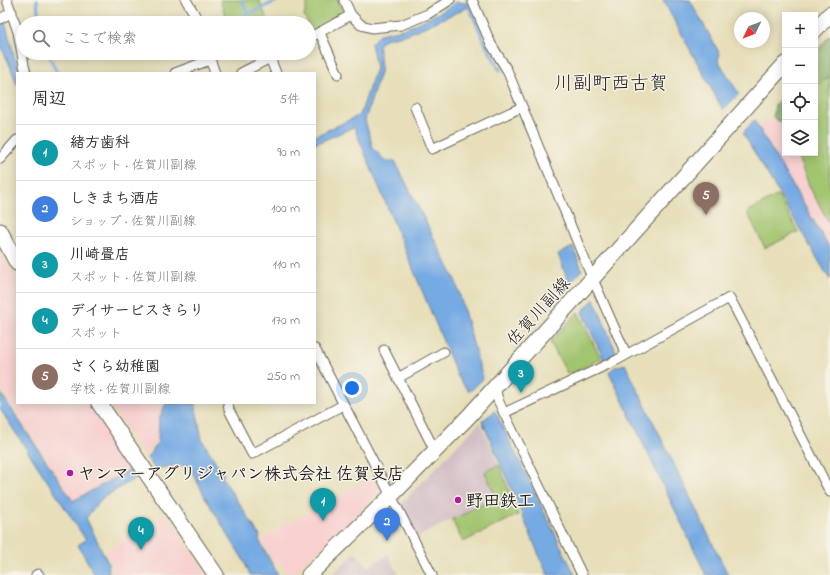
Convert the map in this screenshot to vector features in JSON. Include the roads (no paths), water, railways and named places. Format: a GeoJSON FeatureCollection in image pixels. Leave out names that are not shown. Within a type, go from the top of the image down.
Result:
{"type":"FeatureCollection","features":[{"type":"Feature","properties":{"kind":"main road"},"geometry":{"type":"LineString","coordinates":[[818,27],[830,14]]}},
{"type":"Feature","properties":{"kind":"main road","name":"佐賀川副線"},"geometry":{"type":"LineString","coordinates":[[309,575],[436,451],[782,67]]}},
{"type":"Feature","properties":{"kind":"main road"},"geometry":{"type":"LineString","coordinates":[[0,231],[16,261]]}},
{"type":"Feature","properties":{"kind":"main road"},"geometry":{"type":"LineString","coordinates":[[100,404],[216,575]]}},
{"type":"Feature","properties":{"kind":"street"},"geometry":{"type":"LineString","coordinates":[[7,0],[16,25]]}},
{"type":"Feature","properties":{"kind":"street"},"geometry":{"type":"LineString","coordinates":[[186,0],[195,16]]}},
{"type":"Feature","properties":{"kind":"street"},"geometry":{"type":"LineString","coordinates":[[344,0],[351,15],[361,25],[372,28],[401,25],[428,14],[450,0]]}},
{"type":"Feature","properties":{"kind":"street"},"geometry":{"type":"LineString","coordinates":[[472,0],[491,44],[507,70],[626,354]]}},
{"type":"Feature","properties":{"kind":"street"},"geometry":{"type":"LineString","coordinates":[[0,19],[12,12]]}},
{"type":"Feature","properties":{"kind":"street"},"geometry":{"type":"LineString","coordinates":[[316,35],[351,15]]}},
{"type":"Feature","properties":{"kind":"street"},"geometry":{"type":"LineString","coordinates":[[320,33],[338,74]]}},
{"type":"Feature","properties":{"kind":"street"},"geometry":{"type":"LineString","coordinates":[[23,60],[26,72]]}},
{"type":"Feature","properties":{"kind":"street"},"geometry":{"type":"LineString","coordinates":[[177,72],[203,60]]}},
{"type":"Feature","properties":{"kind":"street"},"geometry":{"type":"LineString","coordinates":[[210,60],[215,72]]}},
{"type":"Feature","properties":{"kind":"street"},"geometry":{"type":"LineString","coordinates":[[243,72],[266,60]]}},
{"type":"Feature","properties":{"kind":"street"},"geometry":{"type":"LineString","coordinates":[[271,60],[276,72]]}},
{"type":"Feature","properties":{"kind":"street"},"geometry":{"type":"LineString","coordinates":[[415,107],[432,149],[522,107]]}},
{"type":"Feature","properties":{"kind":"street"},"geometry":{"type":"LineString","coordinates":[[0,159],[16,141]]}},
{"type":"Feature","properties":{"kind":"street"},"geometry":{"type":"LineString","coordinates":[[504,413],[617,360],[729,298],[830,492]]}},
{"type":"Feature","properties":{"kind":"street"},"geometry":{"type":"LineString","coordinates":[[384,350],[436,451]]}},
{"type":"Feature","properties":{"kind":"street"},"geometry":{"type":"LineString","coordinates":[[398,378],[444,352]]}},
{"type":"Feature","properties":{"kind":"street"},"geometry":{"type":"LineString","coordinates":[[316,355],[432,575]]}},
{"type":"Feature","properties":{"kind":"street"},"geometry":{"type":"LineString","coordinates":[[495,387],[498,400],[504,413],[582,575]]}},
{"type":"Feature","properties":{"kind":"street"},"geometry":{"type":"LineString","coordinates":[[229,404],[229,410],[252,454],[343,405]]}},
{"type":"Feature","properties":{"kind":"water"},"geometry":{"type":"Polygon","coordinates":[[[663,0],[690,0],[720,54],[718,60],[739,94],[723,110],[663,0]]]}},
{"type":"Feature","properties":{"kind":"water"},"geometry":{"type":"Polygon","coordinates":[[[457,2],[467,3],[469,7],[408,34],[384,39],[379,45],[381,69],[365,120],[373,148],[386,161],[395,161],[456,282],[483,379],[469,392],[458,377],[354,127],[316,144],[316,136],[360,115],[376,68],[371,43],[380,34],[404,29],[441,12],[457,2]]]}},
{"type":"Feature","properties":{"kind":"water"},"geometry":{"type":"Polygon","coordinates":[[[0,22],[5,22],[15,59],[21,72],[16,72],[16,82],[9,63],[0,45],[0,22]]]}},
{"type":"Feature","properties":{"kind":"water"},"geometry":{"type":"Polygon","coordinates":[[[754,120],[830,249],[830,280],[743,133],[754,120]]]}},
{"type":"Feature","properties":{"kind":"water"},"geometry":{"type":"Polygon","coordinates":[[[573,247],[582,270],[569,283],[558,254],[573,247]]]}},
{"type":"Feature","properties":{"kind":"water"},"geometry":{"type":"Polygon","coordinates":[[[594,299],[617,354],[604,360],[582,312],[594,299]]]}},
{"type":"Feature","properties":{"kind":"water"},"geometry":{"type":"Polygon","coordinates":[[[625,364],[728,575],[706,575],[609,372],[615,367],[625,364]]]}},
{"type":"Feature","properties":{"kind":"water"},"geometry":{"type":"Polygon","coordinates":[[[0,392],[73,501],[133,468],[139,476],[101,499],[86,518],[108,563],[109,575],[95,575],[78,545],[86,540],[0,409],[0,392]]]}},
{"type":"Feature","properties":{"kind":"water"},"geometry":{"type":"Polygon","coordinates":[[[166,404],[195,404],[202,440],[224,475],[222,477],[260,536],[259,540],[278,575],[250,575],[244,561],[205,497],[190,467],[178,465],[155,469],[147,458],[158,442],[159,419],[166,404]]]}},
{"type":"Feature","properties":{"kind":"water"},"geometry":{"type":"Polygon","coordinates":[[[495,411],[575,575],[548,575],[544,567],[482,421],[495,411]]]}},
{"type":"Feature","properties":{"kind":"waterway"},"geometry":{"type":"LineString","coordinates":[[37,0],[38,16]]}},
{"type":"Feature","properties":{"kind":"waterway"},"geometry":{"type":"LineString","coordinates":[[242,0],[248,14],[244,16]]}},
{"type":"Feature","properties":{"kind":"waterway"},"geometry":{"type":"LineString","coordinates":[[248,14],[279,0]]}},
{"type":"Feature","properties":{"kind":"waterway"},"geometry":{"type":"LineString","coordinates":[[469,7],[486,45],[500,70]]}},
{"type":"Feature","properties":{"kind":"waterway"},"geometry":{"type":"LineString","coordinates":[[51,60],[57,72]]}},
{"type":"Feature","properties":{"kind":"place","name":"さくら幼稚園"},"geometry":{"type":"Point","coordinates":[706,215]}},
{"type":"Feature","properties":{"kind":"place","name":"川崎畳店"},"geometry":{"type":"Point","coordinates":[521,393]}},
{"type":"Feature","properties":{"kind":"place","name":"ヤンマーアグリジャパン株式会社 佐賀支店"},"geometry":{"type":"Point","coordinates":[70,473]}},
{"type":"Feature","properties":{"kind":"place","name":"野田鉄工"},"geometry":{"type":"Point","coordinates":[458,500]}},
{"type":"Feature","properties":{"kind":"place","name":"緒方歯科"},"geometry":{"type":"Point","coordinates":[323,521]}},
{"type":"Feature","properties":{"kind":"place","name":"しきまち酒店"},"geometry":{"type":"Point","coordinates":[387,541]}},
{"type":"Feature","properties":{"kind":"place","name":"デイサービスきらり"},"geometry":{"type":"Point","coordinates":[141,550]}},
{"type":"Feature","properties":{"kind":"district","name":"川副町西古賀"},"geometry":{"type":"Point","coordinates":[611,82]}}]}
